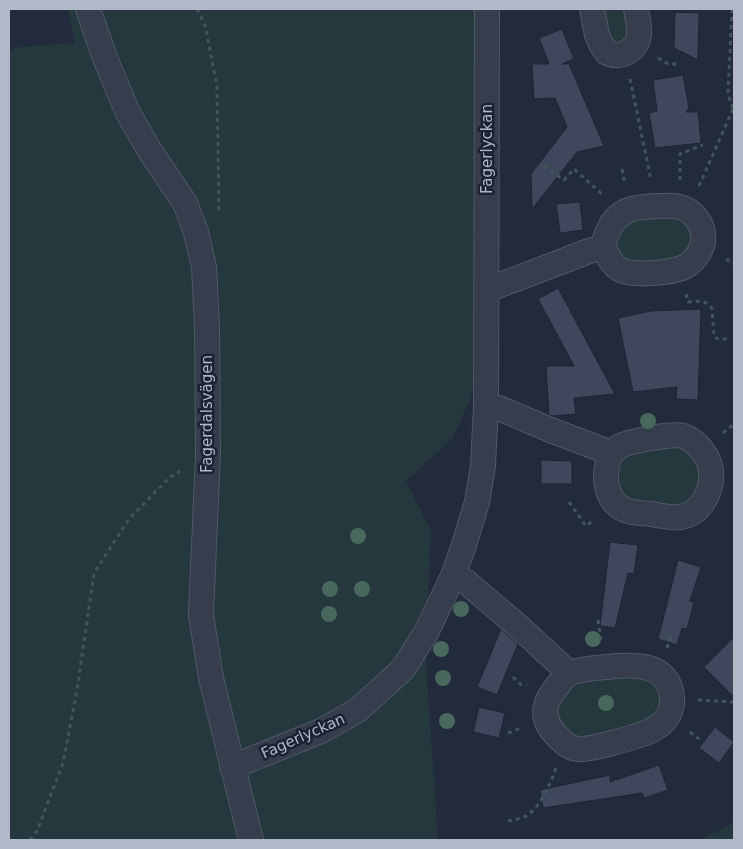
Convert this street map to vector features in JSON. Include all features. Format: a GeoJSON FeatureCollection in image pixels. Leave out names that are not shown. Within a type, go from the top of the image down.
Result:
{"type":"FeatureCollection","features":[{"type":"Feature","properties":{"kind":"street","name":"Fagerdalsvägen"},"geometry":{"type":"LineString","coordinates":[[88,9],[105,58],[128,114],[185,203],[196,232],[204,267],[207,326],[208,454],[201,615],[211,678],[251,840]]}},
{"type":"Feature","properties":{"kind":"street","name":"Fagerlyckan"},"geometry":{"type":"LineString","coordinates":[[232,767],[321,731],[358,710],[403,669],[427,630],[453,576],[464,545],[478,502],[483,466],[486,406],[487,9]]}},
{"type":"Feature","properties":{"kind":"street"},"geometry":{"type":"LineString","coordinates":[[592,9],[597,35],[604,50],[612,55],[624,54],[634,47],[639,40],[636,9]]}},
{"type":"Feature","properties":{"kind":"street"},"geometry":{"type":"LineString","coordinates":[[657,206],[684,209],[702,225],[703,242],[698,254],[690,263],[682,267],[658,272],[624,271],[618,269],[613,264],[604,247],[604,242],[609,228],[622,212],[633,208],[657,206]]}},
{"type":"Feature","properties":{"kind":"street"},"geometry":{"type":"LineString","coordinates":[[487,290],[604,247]]}},
{"type":"Feature","properties":{"kind":"street"},"geometry":{"type":"LineString","coordinates":[[486,406],[499,408],[611,453]]}},
{"type":"Feature","properties":{"kind":"street"},"geometry":{"type":"LineString","coordinates":[[676,435],[685,436],[699,447],[711,469],[704,502],[689,514],[681,517],[625,510],[613,500],[606,487],[606,472],[611,453],[619,446],[629,443],[676,435]]}},
{"type":"Feature","properties":{"kind":"street"},"geometry":{"type":"LineString","coordinates":[[453,576],[473,587],[569,673]]}},
{"type":"Feature","properties":{"kind":"street"},"geometry":{"type":"LineString","coordinates":[[628,664],[646,666],[663,677],[669,685],[672,705],[668,716],[650,731],[587,749],[572,748],[548,726],[545,709],[548,698],[556,686],[569,673],[580,669],[628,664]]}},
{"type":"Feature","properties":{"kind":"path"},"geometry":{"type":"LineString","coordinates":[[197,9],[206,25],[217,86],[219,214]]}},
{"type":"Feature","properties":{"kind":"path"},"geometry":{"type":"LineString","coordinates":[[684,209],[734,110],[728,92],[732,9]]}},
{"type":"Feature","properties":{"kind":"path"},"geometry":{"type":"LineString","coordinates":[[624,54],[657,206]]}},
{"type":"Feature","properties":{"kind":"path"},"geometry":{"type":"LineString","coordinates":[[684,209],[680,154],[703,145]]}},
{"type":"Feature","properties":{"kind":"path"},"geometry":{"type":"LineString","coordinates":[[544,166],[564,180],[574,168],[622,212]]}},
{"type":"Feature","properties":{"kind":"path"},"geometry":{"type":"LineString","coordinates":[[682,267],[688,302],[708,303],[712,309],[714,336],[719,339],[730,338]]}},
{"type":"Feature","properties":{"kind":"path"},"geometry":{"type":"LineString","coordinates":[[30,840],[37,831],[64,763],[94,573],[129,519],[168,479],[208,454]]}},
{"type":"Feature","properties":{"kind":"path"},"geometry":{"type":"LineString","coordinates":[[672,698],[734,702]]}},
{"type":"Feature","properties":{"kind":"path"},"geometry":{"type":"LineString","coordinates":[[508,821],[529,814],[539,802],[553,779],[556,763],[552,752],[562,740]]}},
{"type":"Feature","properties":{"kind":"green space"},"geometry":{"type":"Polygon","coordinates":[[[68,9],[475,9],[481,354],[469,402],[452,439],[406,481],[431,531],[426,659],[438,840],[9,840],[9,50],[19,47],[75,43],[68,9]]]}},
{"type":"Feature","properties":{"kind":"green space"},"geometry":{"type":"Polygon","coordinates":[[[597,9],[633,9],[636,31],[613,51],[597,9]]]}},
{"type":"Feature","properties":{"kind":"green space"},"geometry":{"type":"Polygon","coordinates":[[[628,217],[682,218],[695,235],[687,258],[631,265],[616,252],[614,234],[628,217]]]}},
{"type":"Feature","properties":{"kind":"green space"},"geometry":{"type":"Polygon","coordinates":[[[674,438],[706,468],[687,509],[625,502],[613,473],[616,459],[674,438]]]}},
{"type":"Feature","properties":{"kind":"green space"},"geometry":{"type":"Polygon","coordinates":[[[642,671],[666,694],[659,714],[587,744],[555,724],[557,703],[579,676],[642,671]]]}},
{"type":"Feature","properties":{"kind":"green space"},"geometry":{"type":"Polygon","coordinates":[[[734,823],[734,840],[699,840],[734,823]]]}},
{"type":"Feature","properties":{"kind":"building"},"geometry":{"type":"Polygon","coordinates":[[[675,12],[699,13],[698,60],[674,48],[675,12]]]}},
{"type":"Feature","properties":{"kind":"building"},"geometry":{"type":"Polygon","coordinates":[[[562,29],[574,59],[562,64],[569,64],[604,146],[577,152],[532,209],[531,174],[567,127],[555,98],[534,99],[532,64],[549,64],[539,38],[562,29]]]}},
{"type":"Feature","properties":{"kind":"building"},"geometry":{"type":"Polygon","coordinates":[[[683,75],[689,108],[686,112],[698,112],[701,143],[655,148],[649,113],[657,111],[653,80],[683,75]]]}},
{"type":"Feature","properties":{"kind":"building"},"geometry":{"type":"Polygon","coordinates":[[[580,202],[583,230],[560,233],[556,204],[580,202]]]}},
{"type":"Feature","properties":{"kind":"building"},"geometry":{"type":"Polygon","coordinates":[[[558,288],[615,394],[574,398],[576,414],[552,416],[549,415],[546,366],[574,366],[538,299],[558,288]]]}},
{"type":"Feature","properties":{"kind":"building"},"geometry":{"type":"Polygon","coordinates":[[[701,309],[698,400],[676,399],[677,387],[633,392],[618,318],[651,311],[701,309]]]}},
{"type":"Feature","properties":{"kind":"building"},"geometry":{"type":"Polygon","coordinates":[[[541,460],[572,461],[572,484],[541,484],[541,460]]]}},
{"type":"Feature","properties":{"kind":"building"},"geometry":{"type":"Polygon","coordinates":[[[610,542],[638,545],[634,574],[628,573],[615,628],[600,626],[610,542]]]}},
{"type":"Feature","properties":{"kind":"building"},"geometry":{"type":"Polygon","coordinates":[[[678,560],[701,567],[690,601],[694,602],[687,629],[682,628],[677,645],[658,639],[678,560]]]}},
{"type":"Feature","properties":{"kind":"building"},"geometry":{"type":"Polygon","coordinates":[[[501,629],[518,644],[497,695],[477,687],[501,629]]]}},
{"type":"Feature","properties":{"kind":"building"},"geometry":{"type":"Polygon","coordinates":[[[734,637],[734,697],[704,667],[734,637]]]}},
{"type":"Feature","properties":{"kind":"building"},"geometry":{"type":"Polygon","coordinates":[[[479,707],[505,713],[499,738],[473,732],[479,707]]]}},
{"type":"Feature","properties":{"kind":"building"},"geometry":{"type":"Polygon","coordinates":[[[715,727],[734,742],[719,763],[699,748],[715,727]]]}},
{"type":"Feature","properties":{"kind":"building"},"geometry":{"type":"Polygon","coordinates":[[[659,765],[668,790],[644,798],[642,793],[543,808],[540,790],[610,775],[610,782],[659,765]]]}}]}
